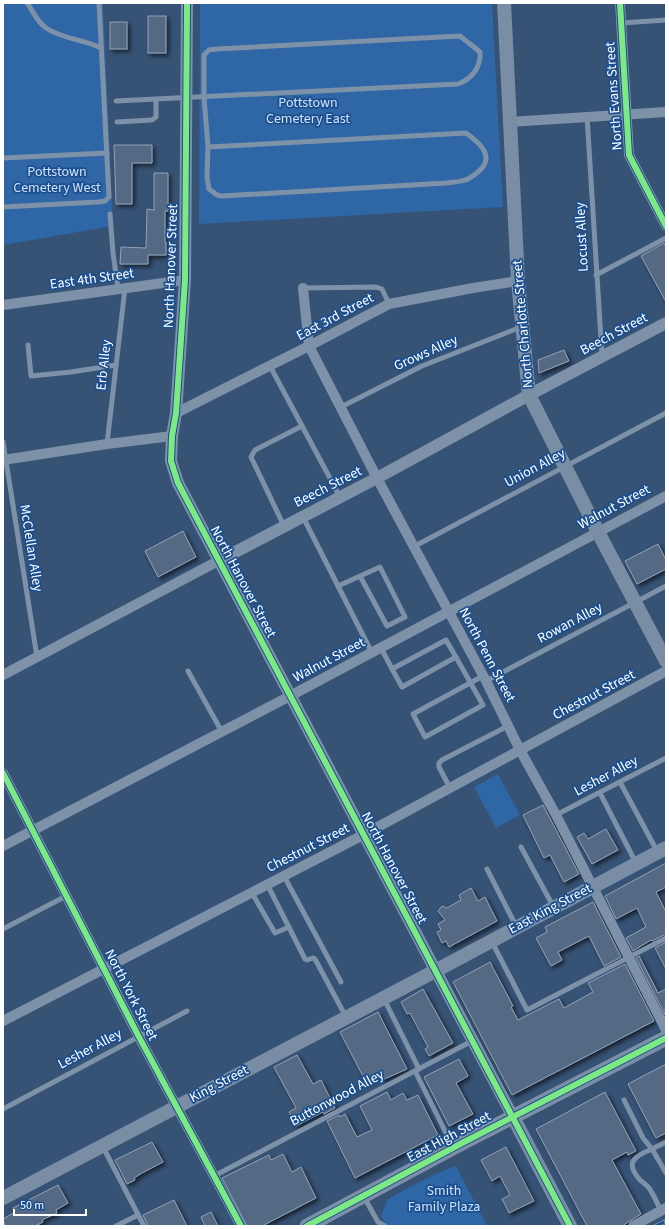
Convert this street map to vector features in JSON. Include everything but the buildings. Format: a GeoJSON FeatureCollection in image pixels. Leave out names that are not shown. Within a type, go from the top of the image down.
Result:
{"type":"FeatureCollection","features":[{"type":"Feature","properties":{"kind":"main road","name":"North Charlotte Street"},"geometry":{"type":"LineString","coordinates":[[504,3],[518,281],[529,395],[564,466],[666,661]]}},
{"type":"Feature","properties":{"kind":"main road","name":"East King Street"},"geometry":{"type":"LineString","coordinates":[[435,971],[662,850]]}},
{"type":"Feature","properties":{"kind":"main road","name":"King Street"},"geometry":{"type":"LineString","coordinates":[[3,1198],[435,971]]}},
{"type":"Feature","properties":{"kind":"main road","name":"East High Street"},"geometry":{"type":"LineString","coordinates":[[307,1226],[453,1148],[666,1038]]}},
{"type":"Feature","properties":{"kind":"main road"},"geometry":{"type":"LineString","coordinates":[[513,1117],[570,1226]]}},
{"type":"Feature","properties":{"kind":"street","name":"North Hanover Street"},"geometry":{"type":"LineString","coordinates":[[187,3],[185,280],[176,413],[172,436],[171,461],[178,483],[218,561],[513,1117]]}},
{"type":"Feature","properties":{"kind":"street","name":"North Evans Street"},"geometry":{"type":"LineString","coordinates":[[620,3],[629,155],[666,226]]}},
{"type":"Feature","properties":{"kind":"street"},"geometry":{"type":"LineString","coordinates":[[509,122],[666,112]]}},
{"type":"Feature","properties":{"kind":"street","name":"East 4th Street"},"geometry":{"type":"LineString","coordinates":[[3,305],[185,280]]}},
{"type":"Feature","properties":{"kind":"street","name":"East 3rd Street"},"geometry":{"type":"LineString","coordinates":[[176,413],[389,304],[518,281]]}},
{"type":"Feature","properties":{"kind":"street","name":"North Penn Street"},"geometry":{"type":"LineString","coordinates":[[303,288],[309,346],[377,478],[415,546],[448,612],[485,678],[520,750],[556,816],[666,1030]]}},
{"type":"Feature","properties":{"kind":"street","name":"Beech Street"},"geometry":{"type":"LineString","coordinates":[[3,675],[340,498],[602,356],[665,325]]}},
{"type":"Feature","properties":{"kind":"street"},"geometry":{"type":"LineString","coordinates":[[4,459],[172,436]]}},
{"type":"Feature","properties":{"kind":"street","name":"Walnut Street"},"geometry":{"type":"LineString","coordinates":[[3,846],[372,653],[666,496]]}},
{"type":"Feature","properties":{"kind":"street","name":"Chestnut Street"},"geometry":{"type":"LineString","coordinates":[[3,1021],[363,835],[666,671]]}},
{"type":"Feature","properties":{"kind":"street","name":"North York Street"},"geometry":{"type":"LineString","coordinates":[[3,773],[139,1037],[240,1226]]}},
{"type":"Feature","properties":{"kind":"street"},"geometry":{"type":"LineString","coordinates":[[633,1226],[663,1209]]}},
{"type":"Feature","properties":{"kind":"lane"},"geometry":{"type":"LineString","coordinates":[[27,3],[37,19],[45,28],[61,36],[89,42],[101,48]]}},
{"type":"Feature","properties":{"kind":"lane"},"geometry":{"type":"LineString","coordinates":[[3,207],[105,201],[109,197],[99,3]]}},
{"type":"Feature","properties":{"kind":"lane"},"geometry":{"type":"LineString","coordinates":[[621,23],[666,20]]}},
{"type":"Feature","properties":{"kind":"lane"},"geometry":{"type":"LineString","coordinates":[[116,101],[156,100],[204,97],[458,84],[465,82],[478,67],[480,52],[460,36],[217,49],[210,50],[204,55],[204,97],[208,147],[207,177],[209,189],[214,193],[222,196],[446,183],[466,180],[482,168],[486,163],[486,155],[477,141],[466,134],[208,147]]}},
{"type":"Feature","properties":{"kind":"lane"},"geometry":{"type":"LineString","coordinates":[[117,122],[152,120],[156,117],[156,100]]}},
{"type":"Feature","properties":{"kind":"lane","name":"Locust Alley"},"geometry":{"type":"LineString","coordinates":[[587,116],[602,356]]}},
{"type":"Feature","properties":{"kind":"lane"},"geometry":{"type":"LineString","coordinates":[[3,158],[107,153]]}},
{"type":"Feature","properties":{"kind":"lane","name":"Erb Alley"},"geometry":{"type":"LineString","coordinates":[[107,444],[116,365],[121,289],[113,253],[110,214]]}},
{"type":"Feature","properties":{"kind":"lane"},"geometry":{"type":"LineString","coordinates":[[596,275],[666,238]]}},
{"type":"Feature","properties":{"kind":"lane"},"geometry":{"type":"LineString","coordinates":[[303,288],[382,288],[389,304]]}},
{"type":"Feature","properties":{"kind":"lane","name":"Grows Alley"},"geometry":{"type":"LineString","coordinates":[[341,407],[422,366],[522,327]]}},
{"type":"Feature","properties":{"kind":"lane"},"geometry":{"type":"LineString","coordinates":[[28,345],[31,376],[116,365]]}},
{"type":"Feature","properties":{"kind":"lane"},"geometry":{"type":"LineString","coordinates":[[270,366],[340,498]]}},
{"type":"Feature","properties":{"kind":"lane","name":"Union Alley"},"geometry":{"type":"LineString","coordinates":[[415,546],[666,413]]}},
{"type":"Feature","properties":{"kind":"lane"},"geometry":{"type":"LineString","coordinates":[[284,527],[251,457],[255,450],[302,426]]}},
{"type":"Feature","properties":{"kind":"lane","name":"McClellan Alley"},"geometry":{"type":"LineString","coordinates":[[3,442],[4,459],[36,657]]}},
{"type":"Feature","properties":{"kind":"lane"},"geometry":{"type":"LineString","coordinates":[[303,517],[372,653]]}},
{"type":"Feature","properties":{"kind":"lane"},"geometry":{"type":"LineString","coordinates":[[338,586],[360,576],[380,567],[405,617],[387,626],[360,576]]}},
{"type":"Feature","properties":{"kind":"lane","name":"Rowan Alley"},"geometry":{"type":"LineString","coordinates":[[470,682],[483,706],[425,737],[413,714],[470,682],[485,678],[666,586]]}},
{"type":"Feature","properties":{"kind":"lane"},"geometry":{"type":"LineString","coordinates":[[392,669],[446,640],[470,682]]}},
{"type":"Feature","properties":{"kind":"lane"},"geometry":{"type":"LineString","coordinates":[[381,648],[402,687],[456,657]]}},
{"type":"Feature","properties":{"kind":"lane"},"geometry":{"type":"LineString","coordinates":[[188,671],[222,732]]}},
{"type":"Feature","properties":{"kind":"lane"},"geometry":{"type":"LineString","coordinates":[[450,788],[439,767],[439,763],[442,760],[508,726]]}},
{"type":"Feature","properties":{"kind":"lane","name":"Lesher Alley"},"geometry":{"type":"LineString","coordinates":[[556,816],[666,758]]}},
{"type":"Feature","properties":{"kind":"lane"},"geometry":{"type":"LineString","coordinates":[[620,782],[662,850]]}},
{"type":"Feature","properties":{"kind":"lane"},"geometry":{"type":"LineString","coordinates":[[600,792],[636,863]]}},
{"type":"Feature","properties":{"kind":"lane"},"geometry":{"type":"LineString","coordinates":[[521,847],[553,907]]}},
{"type":"Feature","properties":{"kind":"lane"},"geometry":{"type":"LineString","coordinates":[[487,868],[516,927]]}},
{"type":"Feature","properties":{"kind":"lane"},"geometry":{"type":"LineString","coordinates":[[284,876],[341,982]]}},
{"type":"Feature","properties":{"kind":"lane"},"geometry":{"type":"LineString","coordinates":[[267,884],[305,959],[316,959],[346,1018]]}},
{"type":"Feature","properties":{"kind":"lane"},"geometry":{"type":"LineString","coordinates":[[252,893],[275,933],[289,927]]}},
{"type":"Feature","properties":{"kind":"lane"},"geometry":{"type":"LineString","coordinates":[[3,929],[66,896]]}},
{"type":"Feature","properties":{"kind":"lane"},"geometry":{"type":"LineString","coordinates":[[491,941],[527,1010],[666,938]]}},
{"type":"Feature","properties":{"kind":"lane"},"geometry":{"type":"LineString","coordinates":[[384,998],[453,1148]]}},
{"type":"Feature","properties":{"kind":"lane","name":"Lesher Alley"},"geometry":{"type":"LineString","coordinates":[[3,1109],[187,1011]]}},
{"type":"Feature","properties":{"kind":"lane","name":"Buttonwood Alley"},"geometry":{"type":"LineString","coordinates":[[214,1176],[472,1041]]}},
{"type":"Feature","properties":{"kind":"lane"},"geometry":{"type":"LineString","coordinates":[[624,1100],[643,1138],[652,1148],[666,1173]]}},
{"type":"Feature","properties":{"kind":"lane"},"geometry":{"type":"LineString","coordinates":[[663,1209],[649,1188],[634,1172],[633,1162],[636,1157],[666,1142]]}},
{"type":"Feature","properties":{"kind":"lane"},"geometry":{"type":"LineString","coordinates":[[102,1145],[144,1226]]}},
{"type":"Feature","properties":{"kind":"lane"},"geometry":{"type":"LineString","coordinates":[[363,1196],[378,1224],[385,1226]]}},
{"type":"Feature","properties":{"kind":"lane"},"geometry":{"type":"LineString","coordinates":[[116,1226],[138,1215]]}},
{"type":"Feature","properties":{"kind":"green space","name":"Pottstown Cemetery West"},"geometry":{"type":"Polygon","coordinates":[[[3,3],[103,3],[113,226],[3,245],[3,3]]]}},
{"type":"Feature","properties":{"kind":"green space","name":"Pottstown Cemetery East"},"geometry":{"type":"Polygon","coordinates":[[[200,3],[492,3],[503,207],[199,224],[200,3]]]}},
{"type":"Feature","properties":{"kind":"green space"},"geometry":{"type":"Polygon","coordinates":[[[498,774],[520,815],[496,828],[474,787],[498,774]]]}},
{"type":"Feature","properties":{"kind":"green space","name":"Smith Family Plaza"},"geometry":{"type":"Polygon","coordinates":[[[456,1166],[487,1226],[387,1226],[381,1216],[387,1201],[398,1193],[442,1171],[456,1166]]]}},
{"type":"Feature","properties":{"kind":"shaded area"},"geometry":{"type":"Polygon","coordinates":[[[434,1200],[438,1200],[440,1201],[440,1209],[434,1210],[431,1207],[431,1203],[434,1200]]]}},
{"type":"Feature","properties":{"kind":"railway"},"geometry":{"type":"LineString","coordinates":[[656,1226],[666,1221]]}},
{"type":"Feature","properties":{"kind":"cycle path"},"geometry":{"type":"LineString","coordinates":[[187,3],[185,280],[176,413],[172,436],[171,461],[178,483],[570,1226]]}},
{"type":"Feature","properties":{"kind":"cycle path"},"geometry":{"type":"LineString","coordinates":[[620,3],[629,155],[666,226]]}},
{"type":"Feature","properties":{"kind":"cycle path"},"geometry":{"type":"LineString","coordinates":[[3,773],[139,1037],[241,1226]]}},
{"type":"Feature","properties":{"kind":"cycle path"},"geometry":{"type":"LineString","coordinates":[[307,1226],[464,1142],[666,1038]]}}]}
